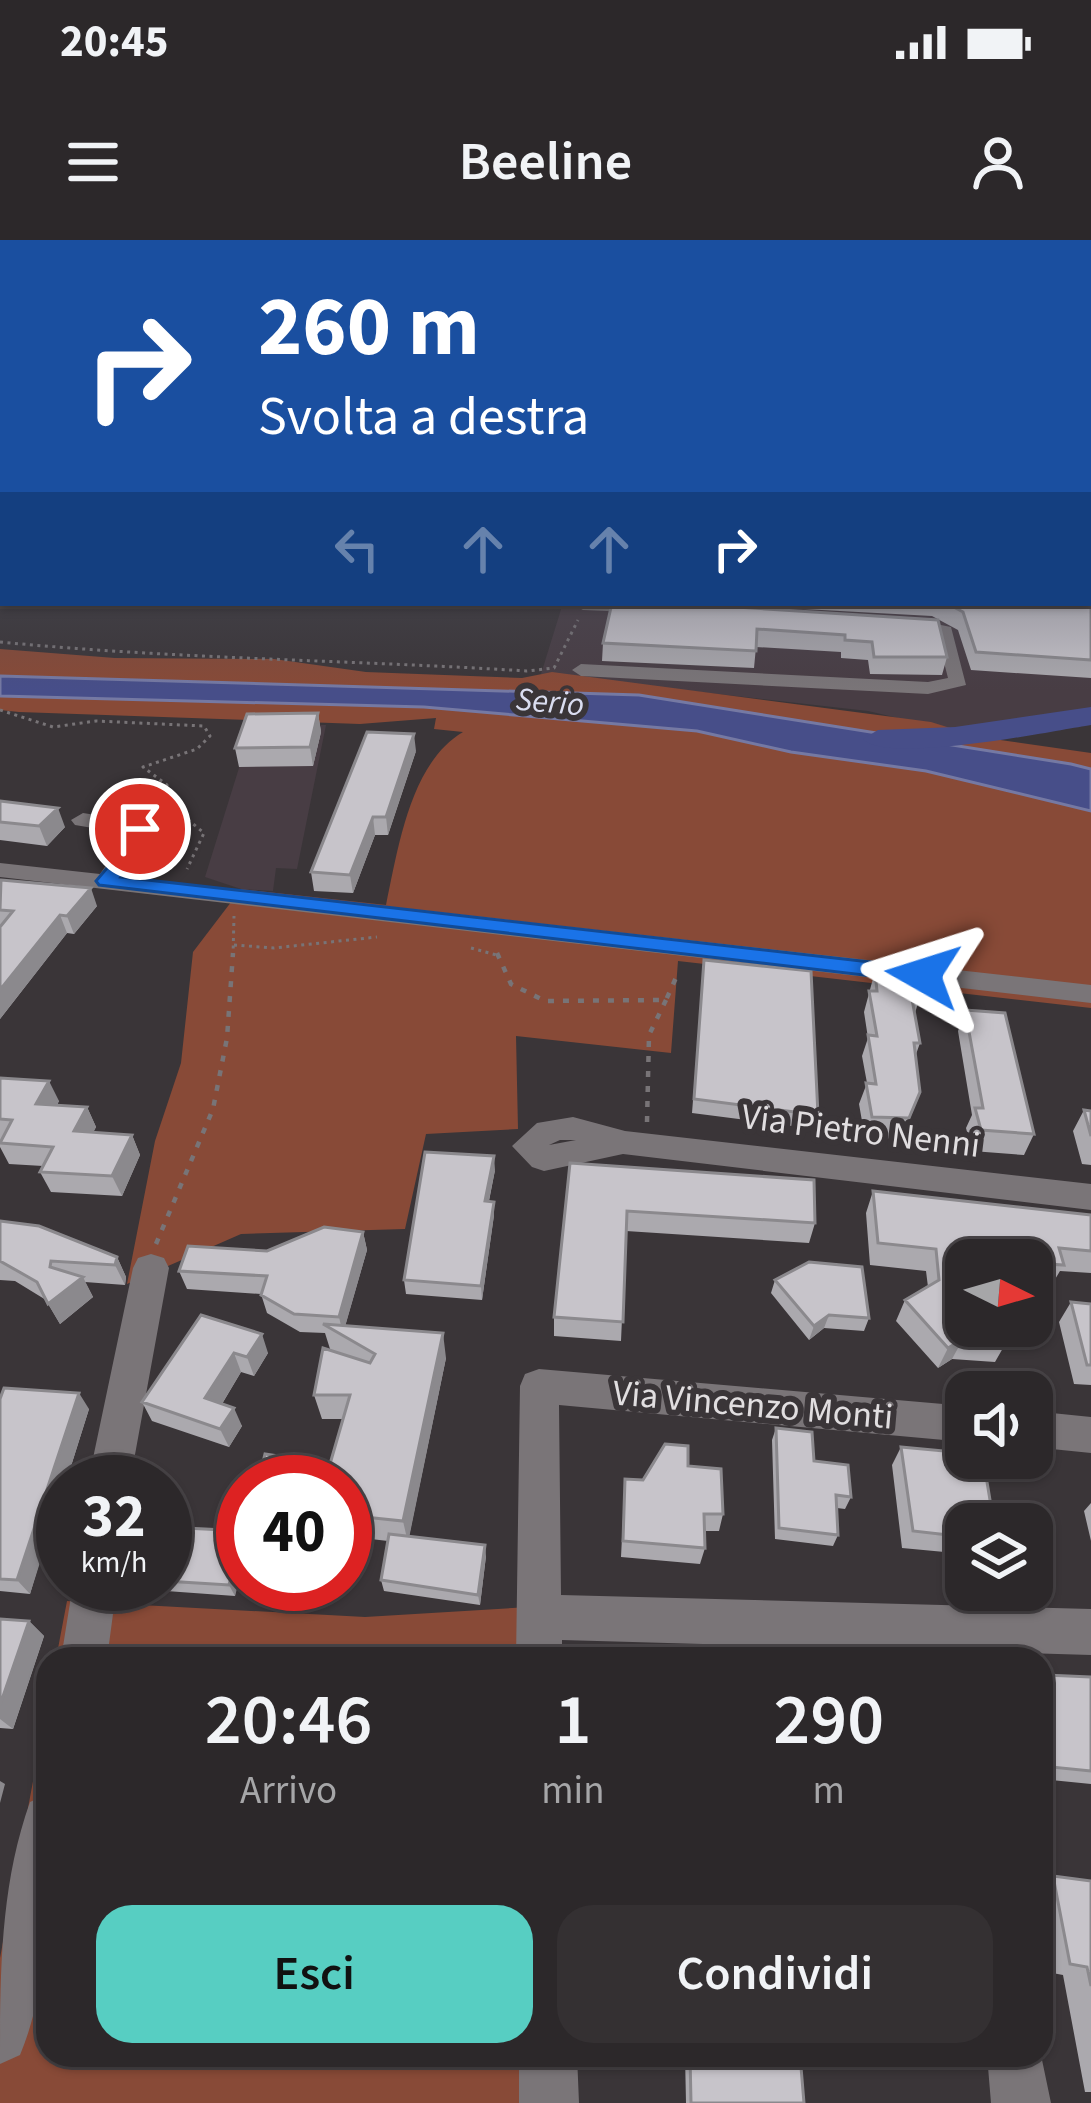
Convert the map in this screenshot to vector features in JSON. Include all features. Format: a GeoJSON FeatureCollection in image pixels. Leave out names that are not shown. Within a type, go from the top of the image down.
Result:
{"type":"FeatureCollection","features":[{"type":"Feature","properties":{"kind":"street"},"geometry":{"type":"LineString","coordinates":[[582,606],[681,609]]}},
{"type":"Feature","properties":{"kind":"street"},"geometry":{"type":"LineString","coordinates":[[581,670],[907,687],[959,681],[945,631],[873,615],[943,615],[941,606]]}},
{"type":"Feature","properties":{"kind":"street"},"geometry":{"type":"LineString","coordinates":[[83,820],[140,829],[139,843],[106,881]]}},
{"type":"Feature","properties":{"kind":"street"},"geometry":{"type":"LineString","coordinates":[[0,870],[1091,994]]}},
{"type":"Feature","properties":{"kind":"street","name":"Via Pietro Nenni"},"geometry":{"type":"LineString","coordinates":[[634,1143],[1091,1197]]}},
{"type":"Feature","properties":{"kind":"street"},"geometry":{"type":"LineString","coordinates":[[115,1455],[152,1268]]}},
{"type":"Feature","properties":{"kind":"street","name":"Via Vincenzo Monti"},"geometry":{"type":"LineString","coordinates":[[539,1638],[539,1385],[945,1422]]}},
{"type":"Feature","properties":{"kind":"street"},"geometry":{"type":"LineString","coordinates":[[1053,1432],[1091,1435]]}},
{"type":"Feature","properties":{"kind":"street"},"geometry":{"type":"LineString","coordinates":[[86,1647],[90,1611]]}},
{"type":"Feature","properties":{"kind":"street"},"geometry":{"type":"LineString","coordinates":[[539,1638],[1091,1632]]}},
{"type":"Feature","properties":{"kind":"street"},"geometry":{"type":"LineString","coordinates":[[0,2035],[36,1874]]}},
{"type":"Feature","properties":{"kind":"street"},"geometry":{"type":"LineString","coordinates":[[548,2067],[549,2103]]}},
{"type":"Feature","properties":{"kind":"path"},"geometry":{"type":"LineString","coordinates":[[0,642],[121,653],[243,653],[527,671],[554,668],[582,606]]}},
{"type":"Feature","properties":{"kind":"path"},"geometry":{"type":"LineString","coordinates":[[0,710],[53,727],[96,721],[204,726],[210,736],[197,749],[142,767],[167,785],[170,804],[204,833],[176,890]]}},
{"type":"Feature","properties":{"kind":"path"},"geometry":{"type":"LineString","coordinates":[[152,1268],[164,1211],[213,1109],[238,905]]}},
{"type":"Feature","properties":{"kind":"path"},"geometry":{"type":"LineString","coordinates":[[233,945],[274,948],[395,936]]}},
{"type":"Feature","properties":{"kind":"path"},"geometry":{"type":"LineString","coordinates":[[455,944],[499,953],[511,984],[545,1001],[666,1000]]}},
{"type":"Feature","properties":{"kind":"path"},"geometry":{"type":"LineString","coordinates":[[634,1143],[649,1035],[680,967]]}},
{"type":"Feature","properties":{"kind":"shaded area"},"geometry":{"type":"Polygon","coordinates":[[[562,606],[1091,606],[1091,723],[979,737],[868,711],[541,674],[562,606]]]}},
{"type":"Feature","properties":{"kind":"shaded area"},"geometry":{"type":"Polygon","coordinates":[[[0,649],[115,658],[274,659],[366,672],[522,678],[552,672],[931,722],[979,737],[1091,753],[1091,769],[639,695],[0,676],[0,649]]]}},
{"type":"Feature","properties":{"kind":"shaded area"},"geometry":{"type":"Polygon","coordinates":[[[0,696],[424,707],[697,731],[791,752],[926,771],[1091,811],[1091,1008],[678,961],[671,1053],[516,1036],[518,1129],[426,1134],[405,1229],[241,1234],[127,1284],[155,1141],[181,1063],[193,952],[241,889],[386,905],[419,786],[430,764],[463,732],[434,729],[436,718],[360,724],[19,712],[0,710],[0,696]]]}},
{"type":"Feature","properties":{"kind":"shaded area"},"geometry":{"type":"Polygon","coordinates":[[[253,723],[326,725],[297,869],[276,868],[273,891],[241,889],[205,877],[253,723]]]}},
{"type":"Feature","properties":{"kind":"shaded area"},"geometry":{"type":"Polygon","coordinates":[[[529,1607],[529,1647],[58,1647],[65,1611],[192,1608],[365,1617],[529,1607]]]}},
{"type":"Feature","properties":{"kind":"shaded area"},"geometry":{"type":"Polygon","coordinates":[[[36,1765],[36,2067],[528,2067],[528,2103],[0,2103],[0,1958],[36,1765]]]}},
{"type":"Feature","properties":{"kind":"water","name":"Serio"},"geometry":{"type":"Polygon","coordinates":[[[0,676],[639,695],[1091,769],[1091,811],[926,771],[791,752],[697,731],[424,707],[0,696],[0,676]]]}},
{"type":"Feature","properties":{"kind":"building"},"geometry":{"type":"Polygon","coordinates":[[[611,606],[720,606],[938,620],[947,657],[874,657],[872,642],[845,640],[845,635],[757,629],[756,651],[603,643],[611,606]]]}},
{"type":"Feature","properties":{"kind":"building"},"geometry":{"type":"Polygon","coordinates":[[[952,606],[1091,606],[1091,660],[976,652],[963,612],[952,606]]]}},
{"type":"Feature","properties":{"kind":"building"},"geometry":{"type":"Polygon","coordinates":[[[318,713],[310,747],[235,748],[247,714],[318,713]]]}},
{"type":"Feature","properties":{"kind":"building"},"geometry":{"type":"Polygon","coordinates":[[[367,732],[414,734],[386,817],[373,817],[350,875],[311,872],[367,732]]]}},
{"type":"Feature","properties":{"kind":"building"},"geometry":{"type":"Polygon","coordinates":[[[0,801],[58,808],[39,826],[0,822],[0,801]]]}},
{"type":"Feature","properties":{"kind":"building"},"geometry":{"type":"Polygon","coordinates":[[[1,880],[91,888],[67,916],[60,915],[0,990],[0,927],[13,911],[0,910],[1,880]]]}},
{"type":"Feature","properties":{"kind":"building"},"geometry":{"type":"Polygon","coordinates":[[[704,960],[811,971],[818,1115],[694,1099],[704,960]]]}},
{"type":"Feature","properties":{"kind":"building"},"geometry":{"type":"Polygon","coordinates":[[[875,971],[916,975],[919,1000],[912,999],[920,1043],[914,1043],[920,1092],[909,1118],[872,1117],[866,1083],[876,1084],[868,1035],[877,1036],[869,991],[877,991],[875,971]]]}},
{"type":"Feature","properties":{"kind":"building"},"geometry":{"type":"Polygon","coordinates":[[[965,1010],[1005,1013],[1034,1134],[981,1130],[975,1108],[983,1108],[965,1010]]]}},
{"type":"Feature","properties":{"kind":"building"},"geometry":{"type":"Polygon","coordinates":[[[0,1078],[49,1081],[36,1104],[87,1107],[74,1131],[132,1135],[112,1176],[40,1172],[53,1147],[0,1143],[12,1120],[0,1119],[0,1078]]]}},
{"type":"Feature","properties":{"kind":"building"},"geometry":{"type":"Polygon","coordinates":[[[425,1152],[494,1156],[485,1201],[494,1202],[481,1286],[404,1280],[425,1152]]]}},
{"type":"Feature","properties":{"kind":"building"},"geometry":{"type":"Polygon","coordinates":[[[570,1163],[814,1180],[815,1223],[627,1211],[623,1322],[554,1317],[570,1163]]]}},
{"type":"Feature","properties":{"kind":"building"},"geometry":{"type":"Polygon","coordinates":[[[873,1191],[1091,1215],[1091,1251],[1059,1248],[1064,1265],[1053,1264],[1053,1239],[945,1239],[945,1345],[905,1300],[939,1280],[936,1249],[878,1243],[873,1191]]]}},
{"type":"Feature","properties":{"kind":"building"},"geometry":{"type":"Polygon","coordinates":[[[0,1221],[39,1226],[117,1257],[115,1265],[51,1261],[50,1267],[83,1277],[48,1304],[37,1282],[0,1261],[0,1221]]]}},
{"type":"Feature","properties":{"kind":"building"},"geometry":{"type":"Polygon","coordinates":[[[324,1227],[363,1232],[339,1317],[294,1314],[261,1295],[267,1276],[179,1271],[188,1246],[267,1251],[324,1227]]]}},
{"type":"Feature","properties":{"kind":"building"},"geometry":{"type":"Polygon","coordinates":[[[809,1262],[862,1267],[869,1318],[829,1315],[814,1326],[775,1280],[809,1262]]]}},
{"type":"Feature","properties":{"kind":"building"},"geometry":{"type":"Polygon","coordinates":[[[1071,1302],[1091,1304],[1091,1365],[1087,1365],[1071,1302]]]}},
{"type":"Feature","properties":{"kind":"building"},"geometry":{"type":"Polygon","coordinates":[[[201,1315],[262,1334],[247,1357],[234,1353],[205,1398],[234,1408],[220,1429],[142,1402],[201,1315]]]}},
{"type":"Feature","properties":{"kind":"building"},"geometry":{"type":"Polygon","coordinates":[[[323,1324],[443,1333],[403,1521],[372,1518],[372,1455],[333,1455],[350,1395],[314,1395],[323,1348],[370,1363],[375,1354],[323,1324]]]}},
{"type":"Feature","properties":{"kind":"building"},"geometry":{"type":"Polygon","coordinates":[[[4,1388],[79,1393],[58,1455],[36,1455],[36,1523],[17,1580],[0,1579],[0,1399],[4,1388]]]}},
{"type":"Feature","properties":{"kind":"building"},"geometry":{"type":"Polygon","coordinates":[[[776,1428],[812,1432],[814,1461],[848,1465],[851,1497],[836,1495],[838,1535],[779,1528],[776,1428]]]}},
{"type":"Feature","properties":{"kind":"building"},"geometry":{"type":"Polygon","coordinates":[[[665,1444],[688,1446],[688,1466],[721,1469],[723,1514],[704,1514],[705,1548],[623,1541],[625,1479],[643,1480],[665,1444]]]}},
{"type":"Feature","properties":{"kind":"building"},"geometry":{"type":"Polygon","coordinates":[[[901,1447],[945,1451],[945,1479],[986,1479],[990,1503],[945,1503],[945,1535],[913,1531],[901,1447]]]}},
{"type":"Feature","properties":{"kind":"building"},"geometry":{"type":"Polygon","coordinates":[[[192,1528],[216,1530],[216,1584],[192,1583],[192,1528]]]}},
{"type":"Feature","properties":{"kind":"building"},"geometry":{"type":"Polygon","coordinates":[[[389,1534],[485,1545],[478,1595],[381,1580],[389,1534]]]}},
{"type":"Feature","properties":{"kind":"building"},"geometry":{"type":"Polygon","coordinates":[[[0,1619],[29,1621],[0,1705],[0,1619]]]}},
{"type":"Feature","properties":{"kind":"building"},"geometry":{"type":"Polygon","coordinates":[[[1053,1675],[1091,1677],[1091,1771],[1053,1767],[1053,1675]]]}},
{"type":"Feature","properties":{"kind":"building"},"geometry":{"type":"Polygon","coordinates":[[[1053,1876],[1091,1881],[1091,1986],[1087,1967],[1070,1964],[1053,1876]]]}},
{"type":"Feature","properties":{"kind":"building"},"geometry":{"type":"Polygon","coordinates":[[[690,2067],[801,2067],[804,2103],[691,2103],[690,2067]]]}},
{"type":"Feature","properties":{"kind":"waterway"},"geometry":{"type":"LineString","coordinates":[[878,739],[955,736],[1091,716]]}},
{"type":"Feature","properties":{"kind":"route"},"geometry":{"type":"LineString","coordinates":[[140,829],[139,843],[106,881],[923,975]]}}]}
